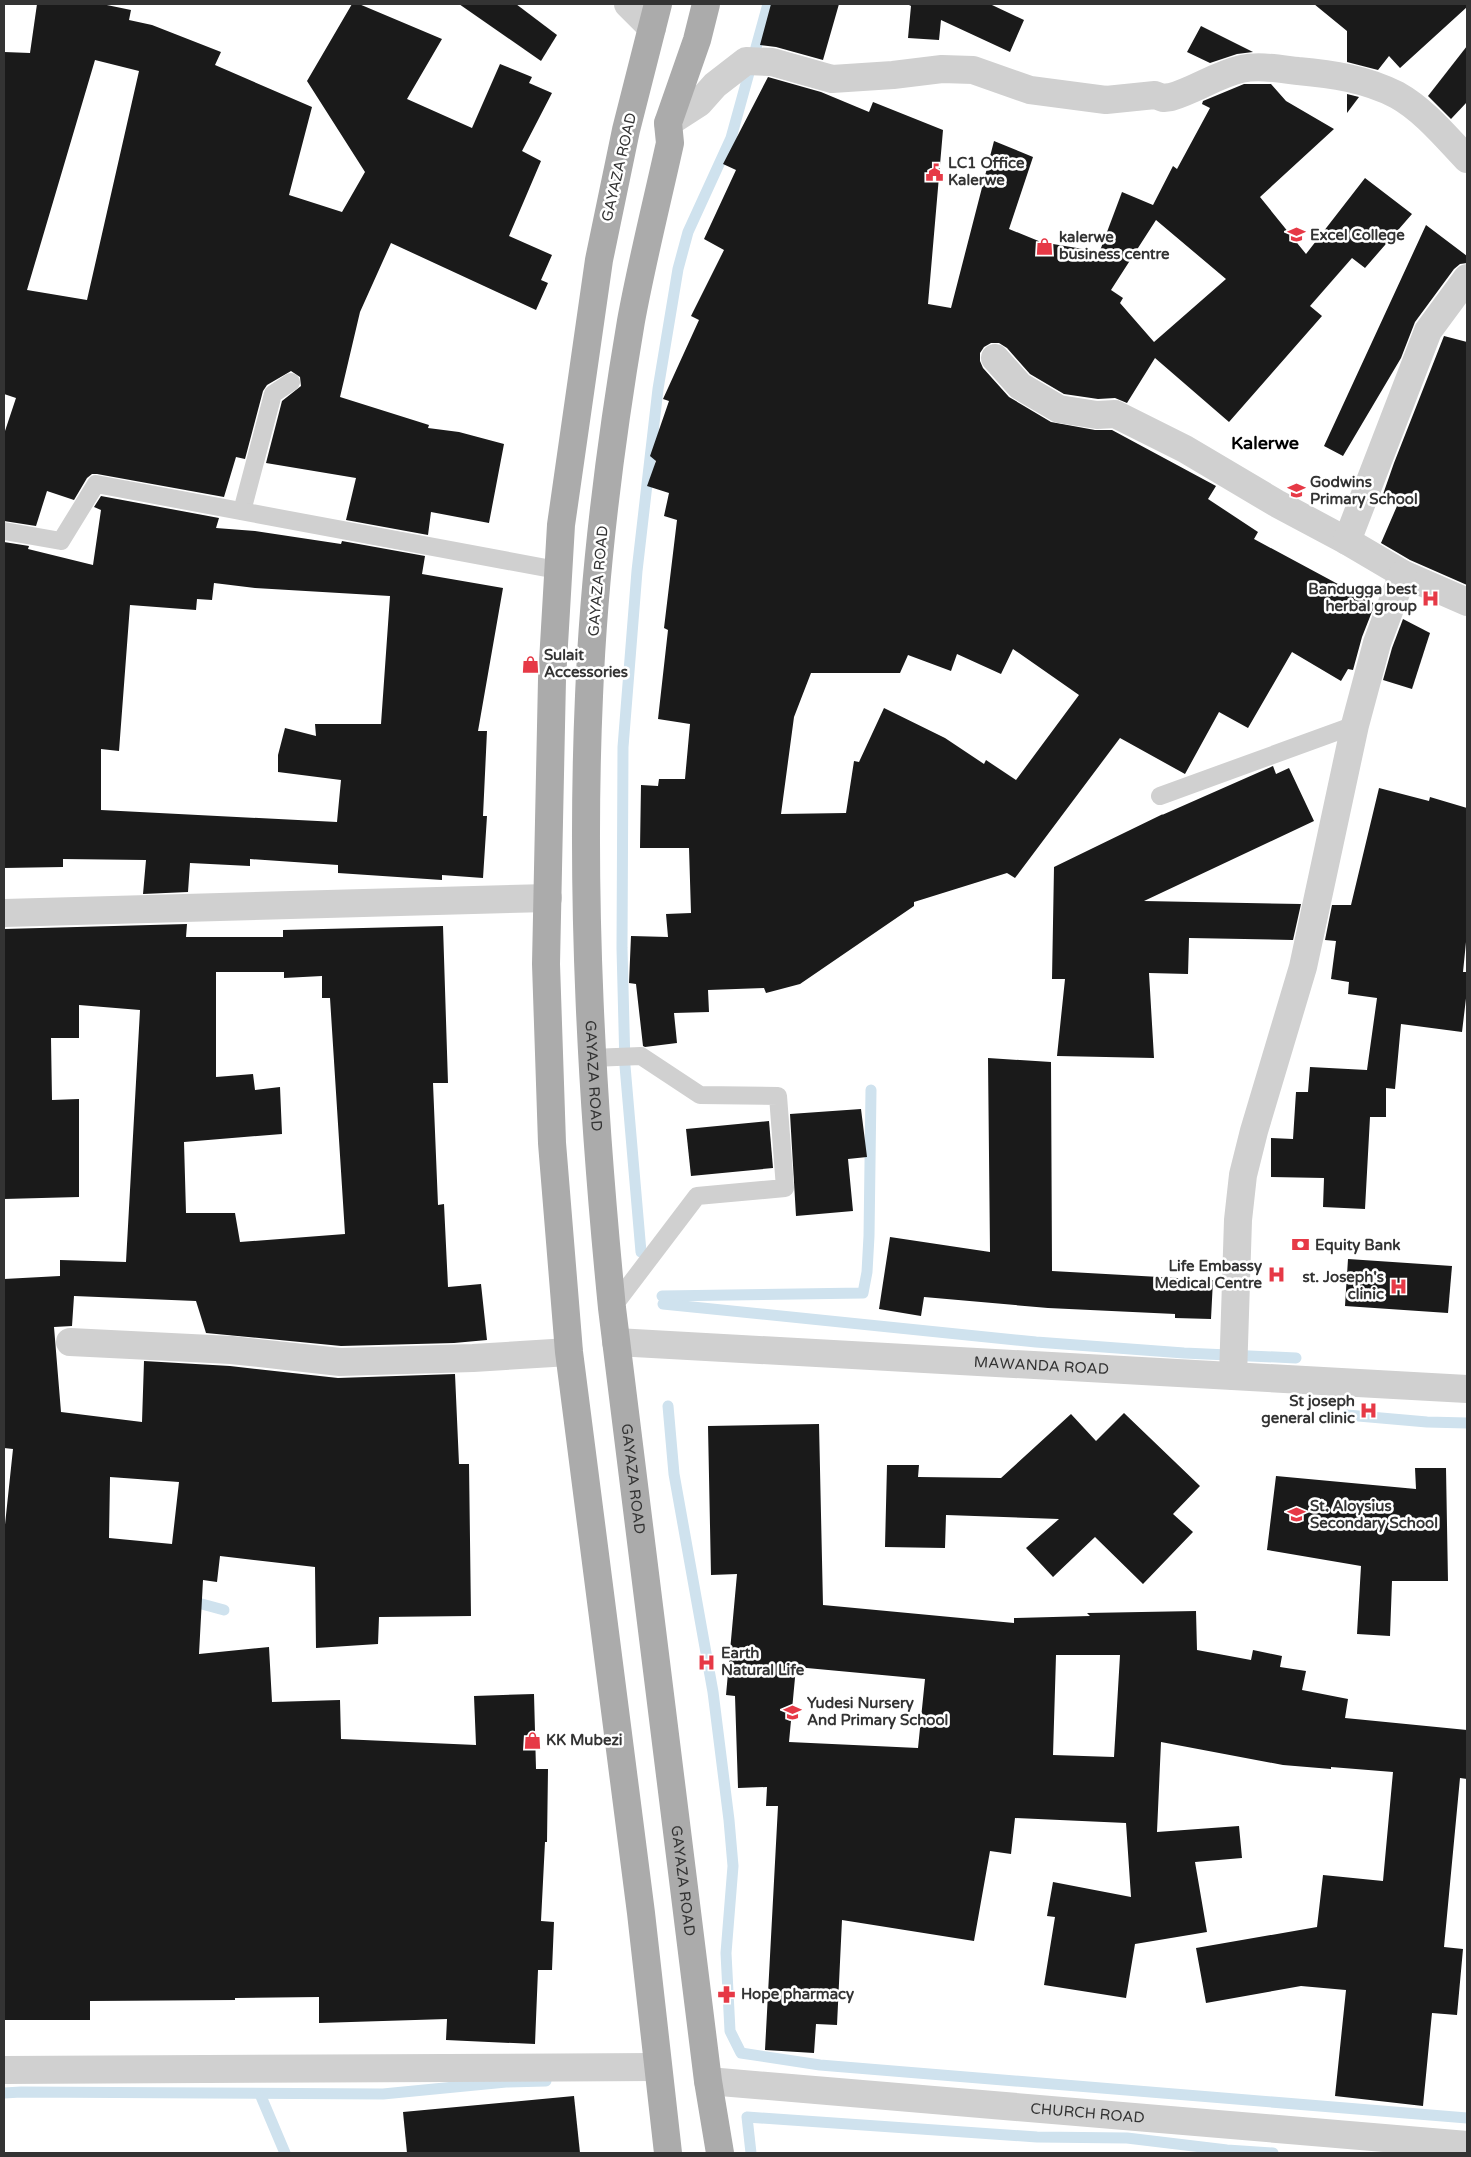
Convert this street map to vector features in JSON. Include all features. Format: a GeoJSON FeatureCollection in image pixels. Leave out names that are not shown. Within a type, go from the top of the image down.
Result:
{"type":"FeatureCollection","features":[{"type":"Feature","properties":{"kind":"main road","name":"GAYAZA ROAD"},"geometry":{"type":"LineString","coordinates":[[706,4],[697,40],[668,123],[670,143],[633,310],[621,392],[595,602],[589,695],[586,828],[587,930],[592,1058],[603,1222],[616,1342],[708,2081],[720,2153]]}},
{"type":"Feature","properties":{"kind":"main road","name":"GAYAZA ROAD"},"geometry":{"type":"LineString","coordinates":[[655,16],[626,130],[599,260],[561,525],[552,679],[546,964],[552,1143],[569,1352],[641,1913],[668,2153]]}},
{"type":"Feature","properties":{"kind":"street"},"geometry":{"type":"LineString","coordinates":[[628,4],[655,16]]}},
{"type":"Feature","properties":{"kind":"street"},"geometry":{"type":"LineString","coordinates":[[668,123],[699,103],[715,85],[746,61],[772,62],[832,79],[893,76],[942,69],[973,70],[1030,90],[1106,100],[1155,95],[1163,98],[1171,97],[1234,71],[1253,68],[1323,73],[1352,78],[1382,88],[1415,108],[1467,159]]}},
{"type":"Feature","properties":{"kind":"street"},"geometry":{"type":"LineString","coordinates":[[1347,541],[1428,331],[1459,304],[1467,278]]}},
{"type":"Feature","properties":{"kind":"street"},"geometry":{"type":"LineString","coordinates":[[995,358],[1020,386],[1059,410],[1097,415],[1115,414],[1186,449],[1276,503],[1403,574],[1467,602]]}},
{"type":"Feature","properties":{"kind":"street"},"geometry":{"type":"LineString","coordinates":[[1232,1376],[1238,1220],[1243,1175],[1254,1131],[1303,967],[1355,725],[1377,643],[1403,574]]}},
{"type":"Feature","properties":{"kind":"street"},"geometry":{"type":"LineString","coordinates":[[4,913],[548,898]]}},
{"type":"Feature","properties":{"kind":"street"},"geometry":{"type":"LineString","coordinates":[[70,1342],[232,1350],[340,1362],[473,1358],[569,1352]]}},
{"type":"Feature","properties":{"kind":"street","name":"MAWANDA ROAD"},"geometry":{"type":"LineString","coordinates":[[616,1342],[1467,1390]]}},
{"type":"Feature","properties":{"kind":"street"},"geometry":{"type":"LineString","coordinates":[[4,2070],[657,2067]]}},
{"type":"Feature","properties":{"kind":"street","name":"CHURCH ROAD"},"geometry":{"type":"LineString","coordinates":[[708,2081],[1459,2148]]}},
{"type":"Feature","properties":{"kind":"lane"},"geometry":{"type":"LineString","coordinates":[[242,511],[273,394],[291,382]]}},
{"type":"Feature","properties":{"kind":"lane"},"geometry":{"type":"LineString","coordinates":[[4,531],[61,541],[96,484],[557,570]]}},
{"type":"Feature","properties":{"kind":"lane"},"geometry":{"type":"LineString","coordinates":[[1160,796],[1355,725]]}},
{"type":"Feature","properties":{"kind":"lane"},"geometry":{"type":"LineString","coordinates":[[592,1058],[640,1056],[700,1095],[778,1096],[785,1188],[697,1196],[612,1308]]}},
{"type":"Feature","properties":{"kind":"building"},"geometry":{"type":"Polygon","coordinates":[[[37,4],[102,4],[131,10],[129,20],[152,25],[221,52],[215,65],[312,107],[289,195],[342,212],[365,172],[307,81],[352,4],[359,4],[442,39],[407,99],[472,128],[500,64],[532,77],[529,83],[552,93],[522,151],[541,161],[509,236],[552,255],[541,280],[548,283],[536,310],[391,243],[360,312],[340,397],[429,425],[428,428],[459,432],[504,444],[489,523],[431,512],[428,535],[346,520],[356,478],[266,463],[282,401],[301,386],[300,377],[291,371],[267,385],[263,391],[245,459],[236,457],[224,497],[92,474],[87,478],[74,500],[47,491],[36,526],[4,521],[4,434],[16,398],[4,394],[4,52],[30,53],[37,4]],[[95,60],[27,290],[87,300],[139,71],[95,60]]]}},
{"type":"Feature","properties":{"kind":"building"},"geometry":{"type":"Polygon","coordinates":[[[459,4],[516,4],[557,35],[541,61],[459,4]]]}},
{"type":"Feature","properties":{"kind":"building"},"geometry":{"type":"Polygon","coordinates":[[[771,4],[839,4],[823,60],[776,47],[760,45],[771,4]]]}},
{"type":"Feature","properties":{"kind":"building"},"geometry":{"type":"Polygon","coordinates":[[[1314,4],[1467,4],[1467,7],[1400,68],[1389,56],[1378,70],[1347,62],[1347,31],[1314,4]]]}},
{"type":"Feature","properties":{"kind":"building"},"geometry":{"type":"Polygon","coordinates":[[[909,5],[992,5],[1024,20],[1010,52],[941,20],[939,40],[908,38],[911,6],[909,5]]]}},
{"type":"Feature","properties":{"kind":"building"},"geometry":{"type":"Polygon","coordinates":[[[1201,26],[1253,52],[1237,54],[1210,63],[1187,52],[1201,26]]]}},
{"type":"Feature","properties":{"kind":"building"},"geometry":{"type":"Polygon","coordinates":[[[1467,46],[1467,102],[1451,119],[1428,96],[1467,46]]]}},
{"type":"Feature","properties":{"kind":"building"},"geometry":{"type":"Polygon","coordinates":[[[768,77],[821,92],[869,112],[873,102],[943,130],[928,304],[951,308],[994,141],[1033,157],[1009,229],[1041,242],[1083,249],[1098,256],[1122,192],[1153,205],[1173,166],[1177,169],[1210,108],[1202,104],[1203,101],[1244,84],[1271,84],[1286,101],[1334,129],[1260,197],[1306,254],[1365,178],[1412,214],[1365,268],[1352,258],[1310,306],[1322,316],[1229,422],[1155,358],[1127,403],[1115,398],[1098,399],[1064,394],[1030,374],[1007,348],[999,343],[991,343],[984,347],[980,353],[980,361],[983,368],[1009,397],[1051,422],[1095,430],[1112,430],[1216,486],[1208,499],[1258,532],[1254,539],[1375,604],[1362,637],[1353,670],[1348,669],[1341,681],[1292,652],[1248,728],[1219,712],[1185,774],[1120,738],[1015,878],[1007,873],[914,902],[914,906],[800,984],[766,993],[764,988],[708,990],[709,1012],[674,1013],[677,1043],[645,1047],[643,1046],[636,984],[629,983],[631,936],[668,937],[666,914],[691,913],[689,848],[640,848],[641,785],[658,786],[659,779],[685,779],[690,724],[658,719],[668,630],[664,628],[677,520],[664,516],[669,493],[647,486],[656,461],[650,456],[669,401],[663,399],[699,320],[691,316],[724,250],[704,239],[736,170],[723,164],[768,77]],[[1156,220],[1111,290],[1123,298],[1120,303],[1154,342],[1226,279],[1156,220]],[[1013,649],[1001,674],[957,654],[951,671],[908,655],[900,673],[811,673],[794,717],[781,814],[846,813],[854,761],[859,762],[884,708],[945,738],[984,764],[986,760],[1016,780],[1079,695],[1013,649]]]}},
{"type":"Feature","properties":{"kind":"building"},"geometry":{"type":"Polygon","coordinates":[[[1347,94],[1359,97],[1347,113],[1347,94]]]}},
{"type":"Feature","properties":{"kind":"building"},"geometry":{"type":"Polygon","coordinates":[[[1426,225],[1467,256],[1467,263],[1460,264],[1454,269],[1415,322],[1401,358],[1343,456],[1324,446],[1426,225]]]}},
{"type":"Feature","properties":{"kind":"building"},"geometry":{"type":"Polygon","coordinates":[[[1444,336],[1467,342],[1467,585],[1410,560],[1381,543],[1397,506],[1381,500],[1444,336]]]}},
{"type":"Feature","properties":{"kind":"building"},"geometry":{"type":"Polygon","coordinates":[[[101,496],[219,518],[216,528],[255,531],[341,544],[342,541],[425,556],[422,574],[503,588],[478,731],[487,731],[483,816],[487,816],[483,878],[442,875],[442,880],[338,873],[338,865],[250,859],[250,866],[190,863],[188,892],[143,894],[146,860],[63,859],[63,867],[4,868],[4,542],[29,546],[28,549],[93,565],[101,510],[94,507],[101,496]],[[214,583],[212,600],[197,599],[196,610],[130,605],[119,751],[101,749],[101,810],[337,822],[341,780],[278,772],[278,755],[285,728],[316,736],[315,724],[381,724],[390,596],[255,588],[214,583]]]}},
{"type":"Feature","properties":{"kind":"building"},"geometry":{"type":"Polygon","coordinates":[[[1403,619],[1430,633],[1412,689],[1383,680],[1403,619]]]}},
{"type":"Feature","properties":{"kind":"building"},"geometry":{"type":"Polygon","coordinates":[[[1273,766],[1276,774],[1289,768],[1314,821],[1144,901],[1301,904],[1293,940],[1189,938],[1188,974],[1149,973],[1154,1058],[1057,1056],[1065,979],[1052,979],[1054,867],[1163,814],[1273,766]]]}},
{"type":"Feature","properties":{"kind":"building"},"geometry":{"type":"Polygon","coordinates":[[[1379,788],[1429,801],[1430,797],[1467,808],[1467,932],[1463,972],[1467,972],[1467,990],[1462,1032],[1401,1024],[1395,1089],[1386,1088],[1386,1117],[1370,1117],[1365,1209],[1323,1207],[1324,1178],[1271,1177],[1271,1138],[1293,1139],[1296,1092],[1308,1092],[1310,1067],[1367,1070],[1377,998],[1348,994],[1349,982],[1331,979],[1336,941],[1325,940],[1332,905],[1351,905],[1379,788]]]}},
{"type":"Feature","properties":{"kind":"building"},"geometry":{"type":"Polygon","coordinates":[[[187,924],[186,937],[283,937],[283,930],[443,926],[448,1083],[433,1083],[438,1205],[444,1204],[448,1287],[481,1284],[487,1340],[454,1343],[341,1346],[206,1333],[196,1301],[74,1296],[72,1326],[54,1327],[61,1412],[142,1422],[144,1361],[230,1366],[338,1378],[455,1374],[459,1464],[469,1464],[471,1616],[379,1617],[378,1644],[316,1648],[315,1567],[220,1556],[217,1582],[203,1580],[199,1654],[269,1647],[272,1702],[340,1700],[341,1739],[476,1745],[474,1696],[534,1694],[536,1769],[548,1769],[547,1842],[545,1842],[541,1921],[554,1922],[552,1970],[538,1970],[535,2044],[446,2040],[447,2019],[319,2023],[319,1997],[235,1998],[235,2000],[90,2001],[90,2020],[4,2020],[4,1534],[13,1449],[4,1448],[4,1279],[60,1276],[60,1260],[126,1262],[140,1010],[79,1005],[79,1038],[51,1038],[52,1100],[79,1099],[79,1197],[4,1199],[4,929],[187,924]],[[216,972],[216,1077],[253,1074],[255,1090],[280,1087],[282,1134],[184,1142],[186,1213],[235,1213],[240,1242],[345,1234],[330,998],[322,998],[322,976],[284,978],[284,972],[216,972]],[[110,1477],[109,1538],[172,1544],[179,1482],[110,1477]]]}},
{"type":"Feature","properties":{"kind":"building"},"geometry":{"type":"Polygon","coordinates":[[[988,1058],[1051,1062],[1052,1271],[1213,1280],[1211,1319],[1175,1318],[1175,1314],[1048,1308],[924,1297],[921,1316],[879,1309],[890,1237],[990,1252],[988,1058]]]}},
{"type":"Feature","properties":{"kind":"building"},"geometry":{"type":"Polygon","coordinates":[[[861,1109],[867,1157],[848,1159],[853,1211],[796,1216],[790,1114],[861,1109]]]}},
{"type":"Feature","properties":{"kind":"building"},"geometry":{"type":"Polygon","coordinates":[[[769,1121],[773,1168],[691,1176],[686,1129],[769,1121]]]}},
{"type":"Feature","properties":{"kind":"building","name":"st. Joseph's clinic"},"geometry":{"type":"Polygon","coordinates":[[[1348,1259],[1452,1266],[1448,1313],[1345,1306],[1348,1259]]]}},
{"type":"Feature","properties":{"kind":"building"},"geometry":{"type":"Polygon","coordinates":[[[1124,1413],[1200,1486],[1173,1514],[1193,1532],[1143,1584],[1095,1537],[1053,1577],[1026,1548],[1059,1519],[946,1515],[945,1548],[885,1547],[887,1465],[919,1465],[918,1477],[1001,1478],[1071,1414],[1096,1441],[1124,1413]]]}},
{"type":"Feature","properties":{"kind":"building"},"geometry":{"type":"Polygon","coordinates":[[[819,1424],[823,1605],[1014,1623],[1014,1618],[1090,1616],[1087,1613],[1196,1611],[1197,1650],[1251,1660],[1253,1650],[1282,1656],[1280,1667],[1306,1671],[1302,1690],[1348,1699],[1345,1718],[1467,1730],[1467,1779],[1460,1778],[1444,1947],[1463,1949],[1457,2015],[1432,2013],[1423,2106],[1335,2096],[1346,1990],[1301,1986],[1206,2003],[1196,1948],[1317,1927],[1323,1875],[1383,1881],[1393,1772],[1283,1765],[1161,1742],[1157,1832],[1239,1826],[1242,1858],[1195,1862],[1207,1932],[1135,1944],[1126,1998],[1044,1985],[1055,1917],[1047,1916],[1053,1882],[1131,1897],[1126,1823],[1015,1818],[1011,1854],[990,1851],[974,1941],[842,1920],[837,2025],[816,2024],[814,2053],[765,2050],[778,1806],[766,1806],[767,1787],[738,1788],[735,1696],[726,1695],[737,1574],[711,1575],[708,1426],[819,1424]],[[1056,1655],[1053,1755],[1114,1757],[1120,1655],[1056,1655]],[[796,1667],[789,1742],[918,1748],[925,1679],[796,1667]]]}},
{"type":"Feature","properties":{"kind":"building"},"geometry":{"type":"Polygon","coordinates":[[[1415,1468],[1446,1468],[1448,1581],[1392,1581],[1390,1636],[1357,1634],[1361,1566],[1267,1550],[1276,1476],[1416,1489],[1415,1468]]]}},
{"type":"Feature","properties":{"kind":"building"},"geometry":{"type":"Polygon","coordinates":[[[574,2096],[580,2153],[407,2153],[403,2112],[574,2096]]]}},
{"type":"Feature","properties":{"kind":"waterway"},"geometry":{"type":"LineString","coordinates":[[641,1252],[625,1066],[622,948],[623,747],[637,571],[658,389],[678,269],[688,232],[731,138],[768,4]]}},
{"type":"Feature","properties":{"kind":"waterway"},"geometry":{"type":"LineString","coordinates":[[662,1296],[863,1293],[867,1272],[869,1236],[871,1090]]}},
{"type":"Feature","properties":{"kind":"waterway"},"geometry":{"type":"LineString","coordinates":[[663,1304],[1036,1342],[1184,1353],[1296,1358]]}},
{"type":"Feature","properties":{"kind":"waterway"},"geometry":{"type":"LineString","coordinates":[[668,1406],[674,1474],[713,1692],[729,1820],[733,1866],[726,1953],[730,2031],[741,2053],[820,2065],[1467,2118]]}},
{"type":"Feature","properties":{"kind":"waterway"},"geometry":{"type":"LineString","coordinates":[[1347,1415],[1427,1422],[1467,1423]]}},
{"type":"Feature","properties":{"kind":"waterway"},"geometry":{"type":"LineString","coordinates":[[187,1600],[224,1610]]}},
{"type":"Feature","properties":{"kind":"waterway"},"geometry":{"type":"LineString","coordinates":[[4,2093],[383,2094],[506,2082],[546,2081]]}},
{"type":"Feature","properties":{"kind":"waterway"},"geometry":{"type":"LineString","coordinates":[[260,2094],[285,2153]]}},
{"type":"Feature","properties":{"kind":"waterway"},"geometry":{"type":"LineString","coordinates":[[751,2153],[747,2117],[1037,2137],[1127,2138],[1227,2150],[1273,2153]]}},
{"type":"Feature","properties":{"kind":"place","name":"LC1 Office Kalerwe"},"geometry":{"type":"Point","coordinates":[934,172]}},
{"type":"Feature","properties":{"kind":"place","name":"Excel College"},"geometry":{"type":"Point","coordinates":[1296,235]}},
{"type":"Feature","properties":{"kind":"place","name":"kalerwe business centre"},"geometry":{"type":"Point","coordinates":[1045,246]}},
{"type":"Feature","properties":{"kind":"place","name":"Godwins Primary School"},"geometry":{"type":"Point","coordinates":[1296,491]}},
{"type":"Feature","properties":{"kind":"place","name":"Bandugga best herbal group"},"geometry":{"type":"Point","coordinates":[1431,598]}},
{"type":"Feature","properties":{"kind":"place","name":"Sulait Accessories"},"geometry":{"type":"Point","coordinates":[530,664]}},
{"type":"Feature","properties":{"kind":"place","name":"Equity Bank"},"geometry":{"type":"Point","coordinates":[1301,1245]}},
{"type":"Feature","properties":{"kind":"place","name":"Life Embassy Medical Centre"},"geometry":{"type":"Point","coordinates":[1276,1275]}},
{"type":"Feature","properties":{"kind":"place","name":"st. Joseph's clinic"},"geometry":{"type":"Point","coordinates":[1398,1286]}},
{"type":"Feature","properties":{"kind":"place","name":"St joseph general clinic"},"geometry":{"type":"Point","coordinates":[1369,1410]}},
{"type":"Feature","properties":{"kind":"place","name":"St. Aloysius Secondary School"},"geometry":{"type":"Point","coordinates":[1296,1515]}},
{"type":"Feature","properties":{"kind":"place","name":"Earth Natural Life"},"geometry":{"type":"Point","coordinates":[707,1662]}},
{"type":"Feature","properties":{"kind":"place","name":"Yudesi Nursery And Primary School"},"geometry":{"type":"Point","coordinates":[793,1712]}},
{"type":"Feature","properties":{"kind":"place","name":"KK Mubezi"},"geometry":{"type":"Point","coordinates":[532,1740]}},
{"type":"Feature","properties":{"kind":"place","name":"Hope pharmacy"},"geometry":{"type":"Point","coordinates":[727,1994]}},
{"type":"Feature","properties":{"kind":"district","name":"Kalerwe"},"geometry":{"type":"Point","coordinates":[1265,443]}}]}
